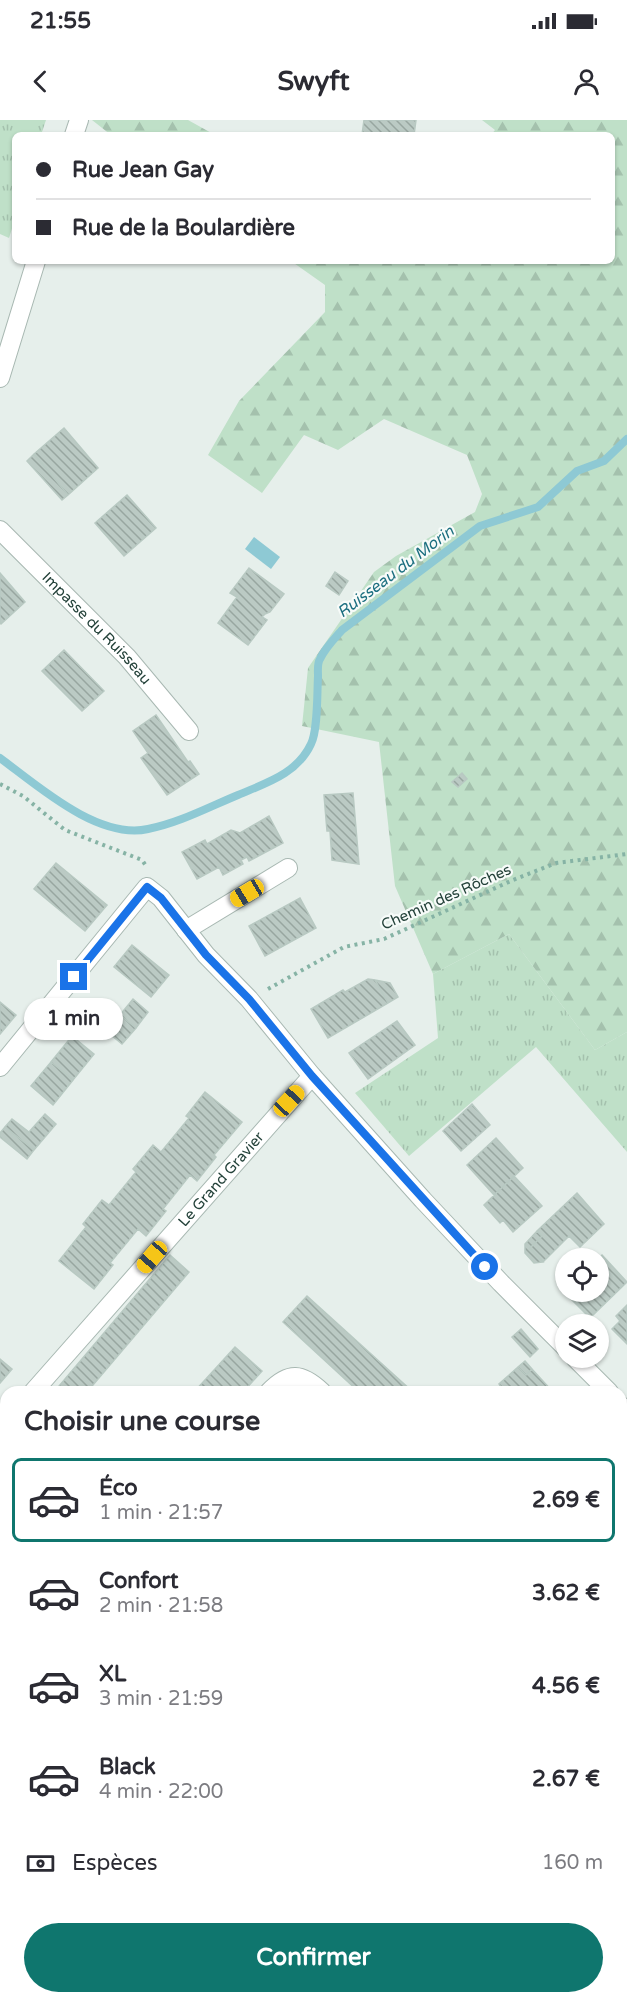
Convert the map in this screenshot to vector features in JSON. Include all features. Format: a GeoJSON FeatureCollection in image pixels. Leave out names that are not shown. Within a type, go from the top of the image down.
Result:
{"type":"FeatureCollection","features":[{"type":"Feature","properties":{"kind":"street"},"geometry":{"type":"LineString","coordinates":[[0,378],[35,264]]}},
{"type":"Feature","properties":{"kind":"street","name":"Impasse du Ruisseau"},"geometry":{"type":"LineString","coordinates":[[0,531],[127,657],[189,731]]}},
{"type":"Feature","properties":{"kind":"street"},"geometry":{"type":"LineString","coordinates":[[186,930],[288,868]]}},
{"type":"Feature","properties":{"kind":"street"},"geometry":{"type":"LineString","coordinates":[[0,1066],[147,887],[161,898],[206,955],[249,999],[312,1076],[431,1209],[555,1337]]}},
{"type":"Feature","properties":{"kind":"street","name":"Le Grand Gravier"},"geometry":{"type":"LineString","coordinates":[[38,1386],[312,1076]]}},
{"type":"Feature","properties":{"kind":"street"},"geometry":{"type":"LineString","coordinates":[[585,1368],[603,1386]]}},
{"type":"Feature","properties":{"kind":"street"},"geometry":{"type":"LineString","coordinates":[[275,1386],[281,1380],[291,1376],[300,1376],[314,1386]]}},
{"type":"Feature","properties":{"kind":"path"},"geometry":{"type":"LineString","coordinates":[[0,784],[23,796],[65,830],[142,860],[148,869],[147,887]]}},
{"type":"Feature","properties":{"kind":"path","name":"Chemin des Rôches"},"geometry":{"type":"LineString","coordinates":[[249,999],[344,947],[384,939],[513,880],[556,863],[627,854]]}},
{"type":"Feature","properties":{"kind":"green space"},"geometry":{"type":"Polygon","coordinates":[[[0,120],[46,120],[42,132],[12,132],[12,228],[9,238],[0,234],[0,120]]]}},
{"type":"Feature","properties":{"kind":"green space"},"geometry":{"type":"Polygon","coordinates":[[[92,120],[188,120],[210,132],[107,132],[92,120]]]}},
{"type":"Feature","properties":{"kind":"green space"},"geometry":{"type":"Polygon","coordinates":[[[482,120],[627,120],[627,1032],[595,1050],[509,934],[433,974],[395,886],[379,742],[302,726],[308,668],[374,572],[396,556],[475,512],[482,494],[467,455],[384,419],[338,450],[304,435],[262,493],[208,455],[239,401],[325,312],[325,285],[295,264],[615,264],[615,132],[493,132],[495,130],[482,120]]]}},
{"type":"Feature","properties":{"kind":"green space"},"geometry":{"type":"Polygon","coordinates":[[[509,934],[595,1050],[627,1032],[627,1152],[536,1047],[409,1156],[355,1093],[438,1038],[433,974],[509,934]]]}},
{"type":"Feature","properties":{"kind":"water"},"geometry":{"type":"Polygon","coordinates":[[[254,537],[280,557],[271,569],[245,549],[254,537]]]}},
{"type":"Feature","properties":{"kind":"building"},"geometry":{"type":"Polygon","coordinates":[[[364,120],[416,120],[414,132],[362,132],[364,120]]]}},
{"type":"Feature","properties":{"kind":"building"},"geometry":{"type":"Polygon","coordinates":[[[64,428],[98,468],[68,495],[34,454],[64,428]]]}},
{"type":"Feature","properties":{"kind":"building"},"geometry":{"type":"Polygon","coordinates":[[[34,454],[68,495],[62,500],[27,461],[34,454]]]}},
{"type":"Feature","properties":{"kind":"building"},"geometry":{"type":"Polygon","coordinates":[[[127,495],[156,528],[124,556],[95,523],[127,495]]]}},
{"type":"Feature","properties":{"kind":"building"},"geometry":{"type":"Polygon","coordinates":[[[249,568],[284,594],[270,612],[262,617],[267,620],[248,645],[218,623],[237,597],[230,593],[249,568]]]}},
{"type":"Feature","properties":{"kind":"building"},"geometry":{"type":"Polygon","coordinates":[[[335,572],[348,581],[339,595],[326,586],[335,572]]]}},
{"type":"Feature","properties":{"kind":"building"},"geometry":{"type":"Polygon","coordinates":[[[0,573],[25,602],[1,624],[0,623],[0,573]]]}},
{"type":"Feature","properties":{"kind":"building"},"geometry":{"type":"Polygon","coordinates":[[[64,650],[104,691],[82,711],[42,671],[64,650]]]}},
{"type":"Feature","properties":{"kind":"building"},"geometry":{"type":"Polygon","coordinates":[[[156,715],[188,762],[190,761],[199,774],[167,795],[141,758],[148,753],[133,731],[156,715]]]}},
{"type":"Feature","properties":{"kind":"building"},"geometry":{"type":"Polygon","coordinates":[[[462,773],[467,779],[458,787],[452,782],[462,773]]]}},
{"type":"Feature","properties":{"kind":"building"},"geometry":{"type":"Polygon","coordinates":[[[353,793],[359,864],[332,860],[330,831],[327,831],[324,795],[353,793]]]}},
{"type":"Feature","properties":{"kind":"building"},"geometry":{"type":"Polygon","coordinates":[[[269,816],[283,843],[249,861],[247,857],[241,860],[243,864],[223,875],[219,867],[197,879],[182,852],[205,840],[207,844],[231,830],[240,833],[269,816]]]}},
{"type":"Feature","properties":{"kind":"building"},"geometry":{"type":"Polygon","coordinates":[[[56,863],[107,905],[85,931],[34,889],[56,863]]]}},
{"type":"Feature","properties":{"kind":"building"},"geometry":{"type":"Polygon","coordinates":[[[300,898],[316,928],[265,956],[249,926],[300,898]]]}},
{"type":"Feature","properties":{"kind":"building"},"geometry":{"type":"Polygon","coordinates":[[[132,945],[169,975],[151,997],[114,967],[132,945]]]}},
{"type":"Feature","properties":{"kind":"building"},"geometry":{"type":"Polygon","coordinates":[[[368,979],[375,980],[388,1003],[328,1038],[311,1009],[343,990],[345,992],[368,979]]]}},
{"type":"Feature","properties":{"kind":"building"},"geometry":{"type":"Polygon","coordinates":[[[375,980],[390,983],[398,997],[388,1003],[375,980]]]}},
{"type":"Feature","properties":{"kind":"building"},"geometry":{"type":"Polygon","coordinates":[[[133,999],[148,1012],[136,1028],[120,1015],[133,999]]]}},
{"type":"Feature","properties":{"kind":"building"},"geometry":{"type":"Polygon","coordinates":[[[0,1002],[16,1015],[0,1034],[0,1002]]]}},
{"type":"Feature","properties":{"kind":"building"},"geometry":{"type":"Polygon","coordinates":[[[120,1015],[136,1028],[122,1044],[106,1031],[120,1015]]]}},
{"type":"Feature","properties":{"kind":"building"},"geometry":{"type":"Polygon","coordinates":[[[397,1021],[415,1045],[368,1079],[349,1053],[397,1021]]]}},
{"type":"Feature","properties":{"kind":"building"},"geometry":{"type":"Polygon","coordinates":[[[72,1036],[94,1054],[73,1080],[51,1062],[72,1036]]]}},
{"type":"Feature","properties":{"kind":"building"},"geometry":{"type":"Polygon","coordinates":[[[51,1062],[73,1080],[53,1105],[31,1086],[51,1062]]]}},
{"type":"Feature","properties":{"kind":"building"},"geometry":{"type":"Polygon","coordinates":[[[205,1092],[242,1122],[214,1155],[216,1157],[197,1181],[190,1175],[163,1209],[166,1211],[146,1236],[138,1229],[110,1263],[113,1265],[94,1289],[59,1261],[86,1227],[83,1224],[102,1200],[109,1205],[136,1172],[133,1169],[153,1145],[161,1152],[189,1118],[186,1116],[205,1092]]]}},
{"type":"Feature","properties":{"kind":"building"},"geometry":{"type":"Polygon","coordinates":[[[472,1104],[490,1125],[461,1151],[443,1131],[472,1104]]]}},
{"type":"Feature","properties":{"kind":"building"},"geometry":{"type":"Polygon","coordinates":[[[45,1114],[56,1124],[34,1150],[5,1127],[12,1119],[29,1132],[45,1114]]]}},
{"type":"Feature","properties":{"kind":"building"},"geometry":{"type":"Polygon","coordinates":[[[5,1127],[34,1150],[27,1159],[0,1137],[5,1127]]]}},
{"type":"Feature","properties":{"kind":"building"},"geometry":{"type":"Polygon","coordinates":[[[496,1138],[523,1168],[494,1195],[467,1165],[496,1138]]]}},
{"type":"Feature","properties":{"kind":"building"},"geometry":{"type":"Polygon","coordinates":[[[514,1176],[542,1206],[513,1232],[503,1220],[500,1223],[484,1205],[514,1176]]]}},
{"type":"Feature","properties":{"kind":"building"},"geometry":{"type":"Polygon","coordinates":[[[577,1193],[604,1224],[580,1247],[569,1236],[543,1262],[530,1248],[542,1236],[537,1231],[577,1193]]]}},
{"type":"Feature","properties":{"kind":"building"},"geometry":{"type":"Polygon","coordinates":[[[537,1231],[542,1236],[530,1248],[543,1262],[534,1263],[525,1253],[525,1244],[537,1231]]]}},
{"type":"Feature","properties":{"kind":"building"},"geometry":{"type":"Polygon","coordinates":[[[170,1255],[189,1272],[92,1386],[59,1386],[170,1255]]]}},
{"type":"Feature","properties":{"kind":"building"},"geometry":{"type":"Polygon","coordinates":[[[609,1263],[627,1282],[609,1300],[609,1263]]]}},
{"type":"Feature","properties":{"kind":"building"},"geometry":{"type":"Polygon","coordinates":[[[307,1296],[406,1386],[352,1386],[283,1322],[307,1296]]]}},
{"type":"Feature","properties":{"kind":"building"},"geometry":{"type":"Polygon","coordinates":[[[574,1302],[606,1302],[594,1314],[586,1314],[574,1302]]]}},
{"type":"Feature","properties":{"kind":"building"},"geometry":{"type":"Polygon","coordinates":[[[627,1305],[627,1344],[612,1329],[620,1321],[616,1316],[627,1305]]]}},
{"type":"Feature","properties":{"kind":"building"},"geometry":{"type":"Polygon","coordinates":[[[521,1329],[538,1349],[530,1357],[512,1337],[521,1329]]]}},
{"type":"Feature","properties":{"kind":"building"},"geometry":{"type":"Polygon","coordinates":[[[235,1347],[262,1371],[248,1386],[199,1386],[235,1347]]]}},
{"type":"Feature","properties":{"kind":"building"},"geometry":{"type":"Polygon","coordinates":[[[0,1359],[12,1369],[0,1383],[0,1359]]]}},
{"type":"Feature","properties":{"kind":"building"},"geometry":{"type":"Polygon","coordinates":[[[525,1361],[532,1369],[526,1375],[518,1367],[525,1361]]]}},
{"type":"Feature","properties":{"kind":"building"},"geometry":{"type":"Polygon","coordinates":[[[518,1367],[526,1375],[532,1369],[548,1386],[500,1386],[499,1384],[518,1367]]]}},
{"type":"Feature","properties":{"kind":"waterway","name":"Ruisseau du Morin"},"geometry":{"type":"LineString","coordinates":[[0,758],[50,796],[89,819],[129,830],[148,829],[171,823],[270,782],[298,763],[311,744],[316,721],[318,663],[327,647],[342,630],[480,526],[538,507],[577,471],[604,461],[627,439]]}},
{"type":"Feature","properties":{"kind":"route"},"geometry":{"type":"LineString","coordinates":[[74,977],[147,887],[161,898],[206,955],[249,999],[312,1076],[485,1267]]}}]}
